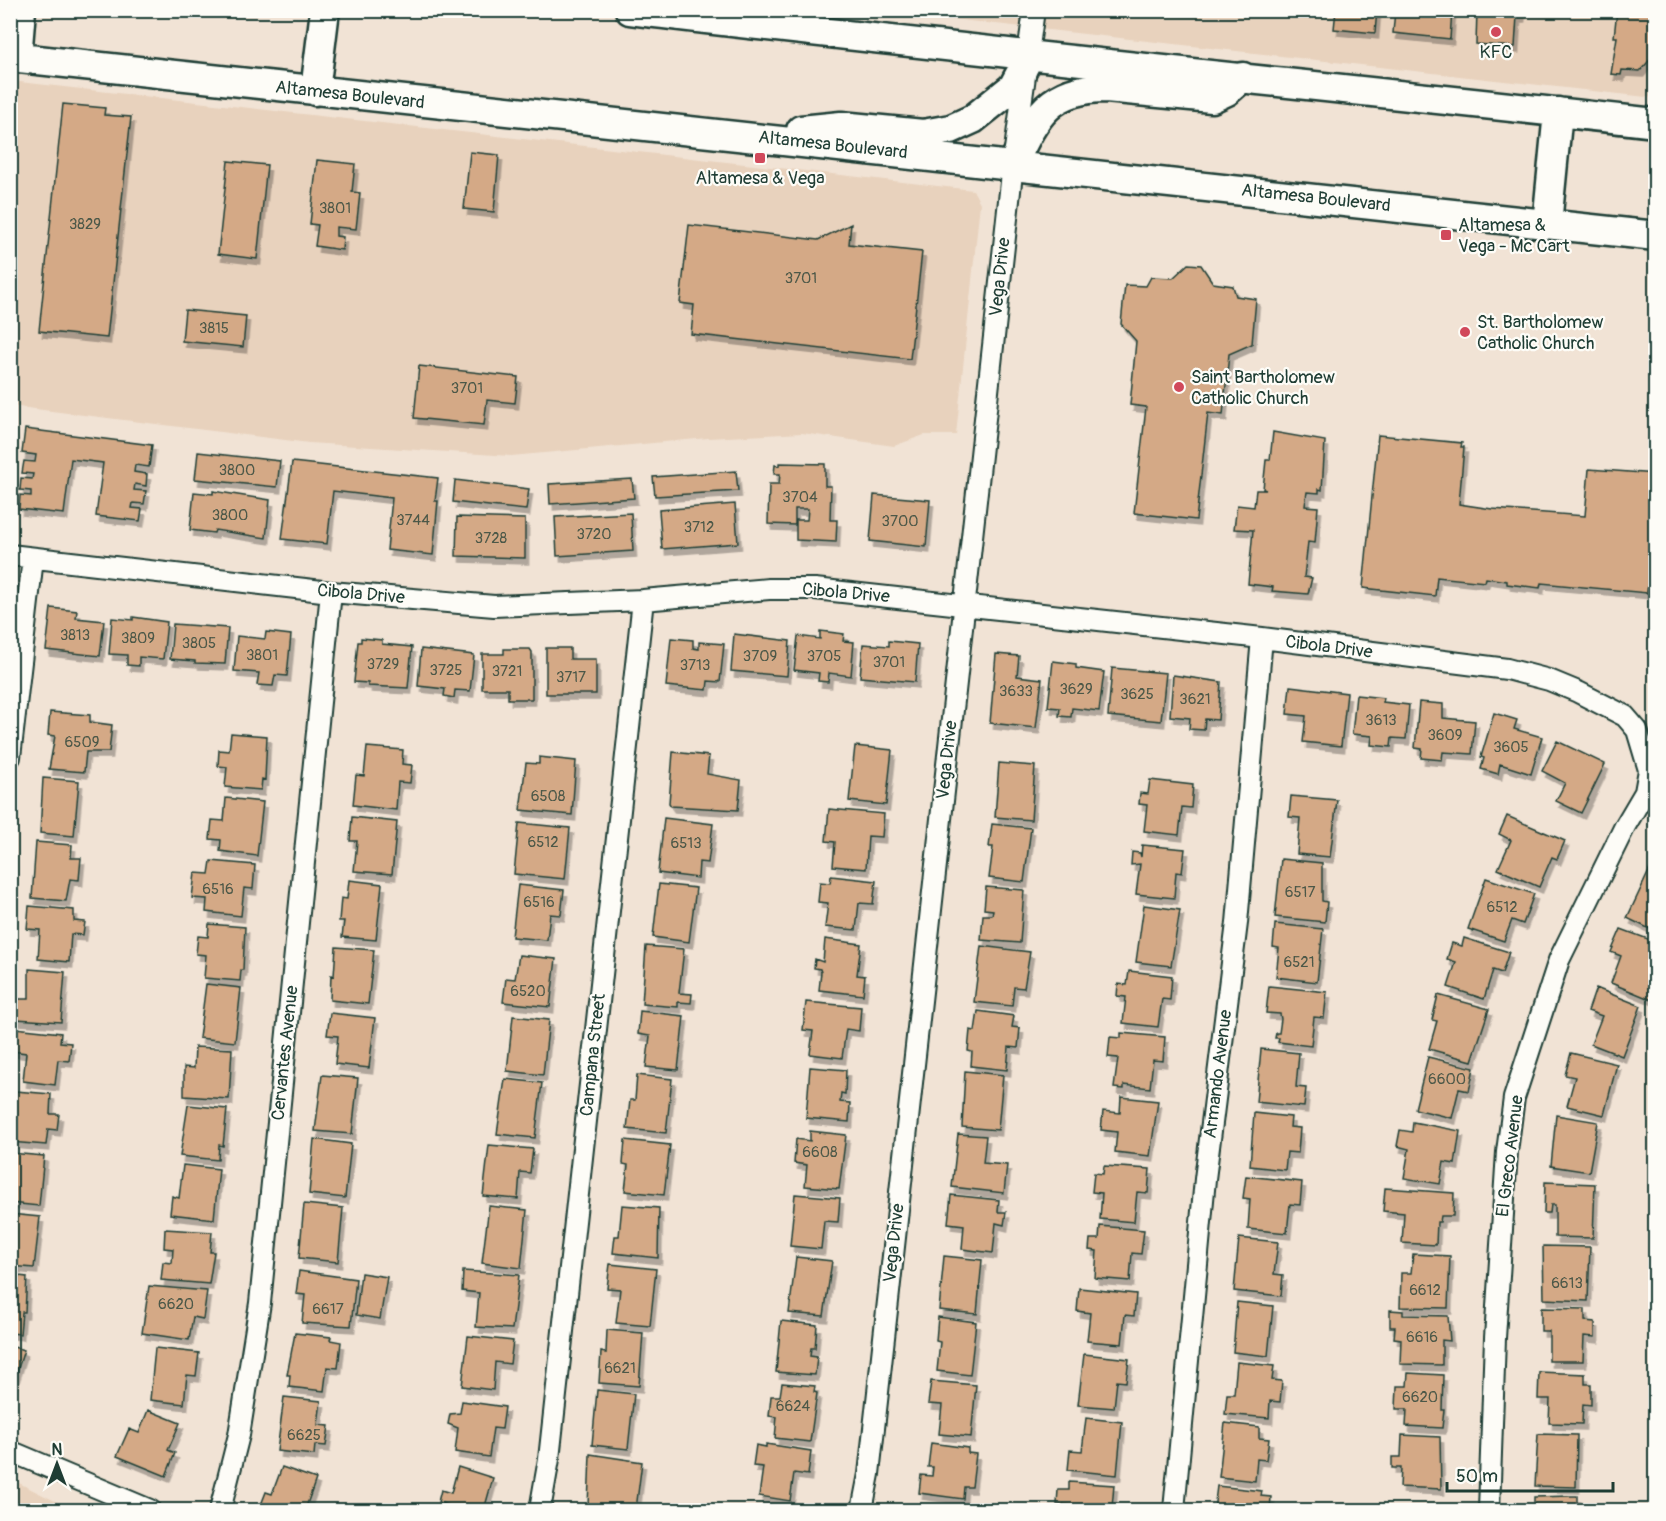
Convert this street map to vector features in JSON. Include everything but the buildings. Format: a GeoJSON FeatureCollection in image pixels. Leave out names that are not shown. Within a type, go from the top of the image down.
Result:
{"type":"FeatureCollection","features":[{"type":"Feature","properties":{"kind":"main road"},"geometry":{"type":"LineString","coordinates":[[14,57],[21,10]]}},
{"type":"Feature","properties":{"kind":"main road"},"geometry":{"type":"LineString","coordinates":[[315,91],[325,10]]}},
{"type":"Feature","properties":{"kind":"main road"},"geometry":{"type":"LineString","coordinates":[[630,10],[1029,57],[1243,77],[1656,123]]}},
{"type":"Feature","properties":{"kind":"main road","name":"Altamesa Boulevard"},"geometry":{"type":"LineString","coordinates":[[14,57],[1013,164],[1656,236]]}},
{"type":"Feature","properties":{"kind":"main road"},"geometry":{"type":"LineString","coordinates":[[770,139],[810,128],[841,126],[923,134],[951,129],[973,120],[1013,87],[1029,57]]}},
{"type":"Feature","properties":{"kind":"main road"},"geometry":{"type":"LineString","coordinates":[[1013,164],[1032,124],[1048,105],[1068,94],[1089,88],[1106,88],[1212,98],[1227,91],[1243,77]]}},
{"type":"Feature","properties":{"kind":"main road"},"geometry":{"type":"LineString","coordinates":[[1547,224],[1558,112]]}},
{"type":"Feature","properties":{"kind":"street","name":"Vega Drive"},"geometry":{"type":"LineString","coordinates":[[862,1510],[870,1462],[1013,164],[1034,10]]}},
{"type":"Feature","properties":{"kind":"street","name":"Cibola Drive"},"geometry":{"type":"LineString","coordinates":[[10,555],[331,592],[494,606],[643,600],[769,589],[814,589],[1262,638],[1507,669],[1549,680],[1625,716],[1637,730],[1647,756]]}},
{"type":"Feature","properties":{"kind":"street"},"geometry":{"type":"LineString","coordinates":[[10,757],[33,558]]}},
{"type":"Feature","properties":{"kind":"street","name":"Cervantes Avenue"},"geometry":{"type":"LineString","coordinates":[[220,1510],[239,1435],[260,1303],[331,592]]}},
{"type":"Feature","properties":{"kind":"street","name":"Campana Street"},"geometry":{"type":"LineString","coordinates":[[540,1510],[552,1436],[643,600]]}},
{"type":"Feature","properties":{"kind":"street","name":"Armando Avenue"},"geometry":{"type":"LineString","coordinates":[[1174,1510],[1205,1179],[1237,924],[1262,638]]}},
{"type":"Feature","properties":{"kind":"street","name":"El Greco Avenue"},"geometry":{"type":"LineString","coordinates":[[1489,1510],[1498,1291],[1507,1152],[1514,1098],[1559,960],[1625,826],[1645,792],[1649,770],[1647,756]]}},
{"type":"Feature","properties":{"kind":"street"},"geometry":{"type":"LineString","coordinates":[[10,1450],[150,1510]]}},
{"type":"Feature","properties":{"kind":"shaded area"},"geometry":{"type":"Polygon","coordinates":[[[880,11],[1655,11],[1655,98],[880,11]]]}},
{"type":"Feature","properties":{"kind":"shaded area"},"geometry":{"type":"Polygon","coordinates":[[[11,81],[973,190],[980,203],[956,435],[924,435],[894,446],[802,433],[708,438],[511,456],[309,443],[11,406],[11,81]]]}},
{"type":"Feature","properties":{"kind":"shaded area"},"geometry":{"type":"Polygon","coordinates":[[[11,1479],[55,1501],[77,1510],[11,1510],[11,1479]]]}},
{"type":"Feature","properties":{"kind":"place","name":"KFC"},"geometry":{"type":"Point","coordinates":[1496,32]}},
{"type":"Feature","properties":{"kind":"place","name":"Altamesa & Vega"},"geometry":{"type":"Point","coordinates":[760,158]}},
{"type":"Feature","properties":{"kind":"place","name":"Altamesa & Vega - Mc Cart"},"geometry":{"type":"Point","coordinates":[1446,235]}},
{"type":"Feature","properties":{"kind":"place","name":"St. Bartholomew Catholic Church"},"geometry":{"type":"Point","coordinates":[1465,332]}},
{"type":"Feature","properties":{"kind":"place","name":"Saint Bartholomew Catholic Church"},"geometry":{"type":"Point","coordinates":[1179,387]}}]}
